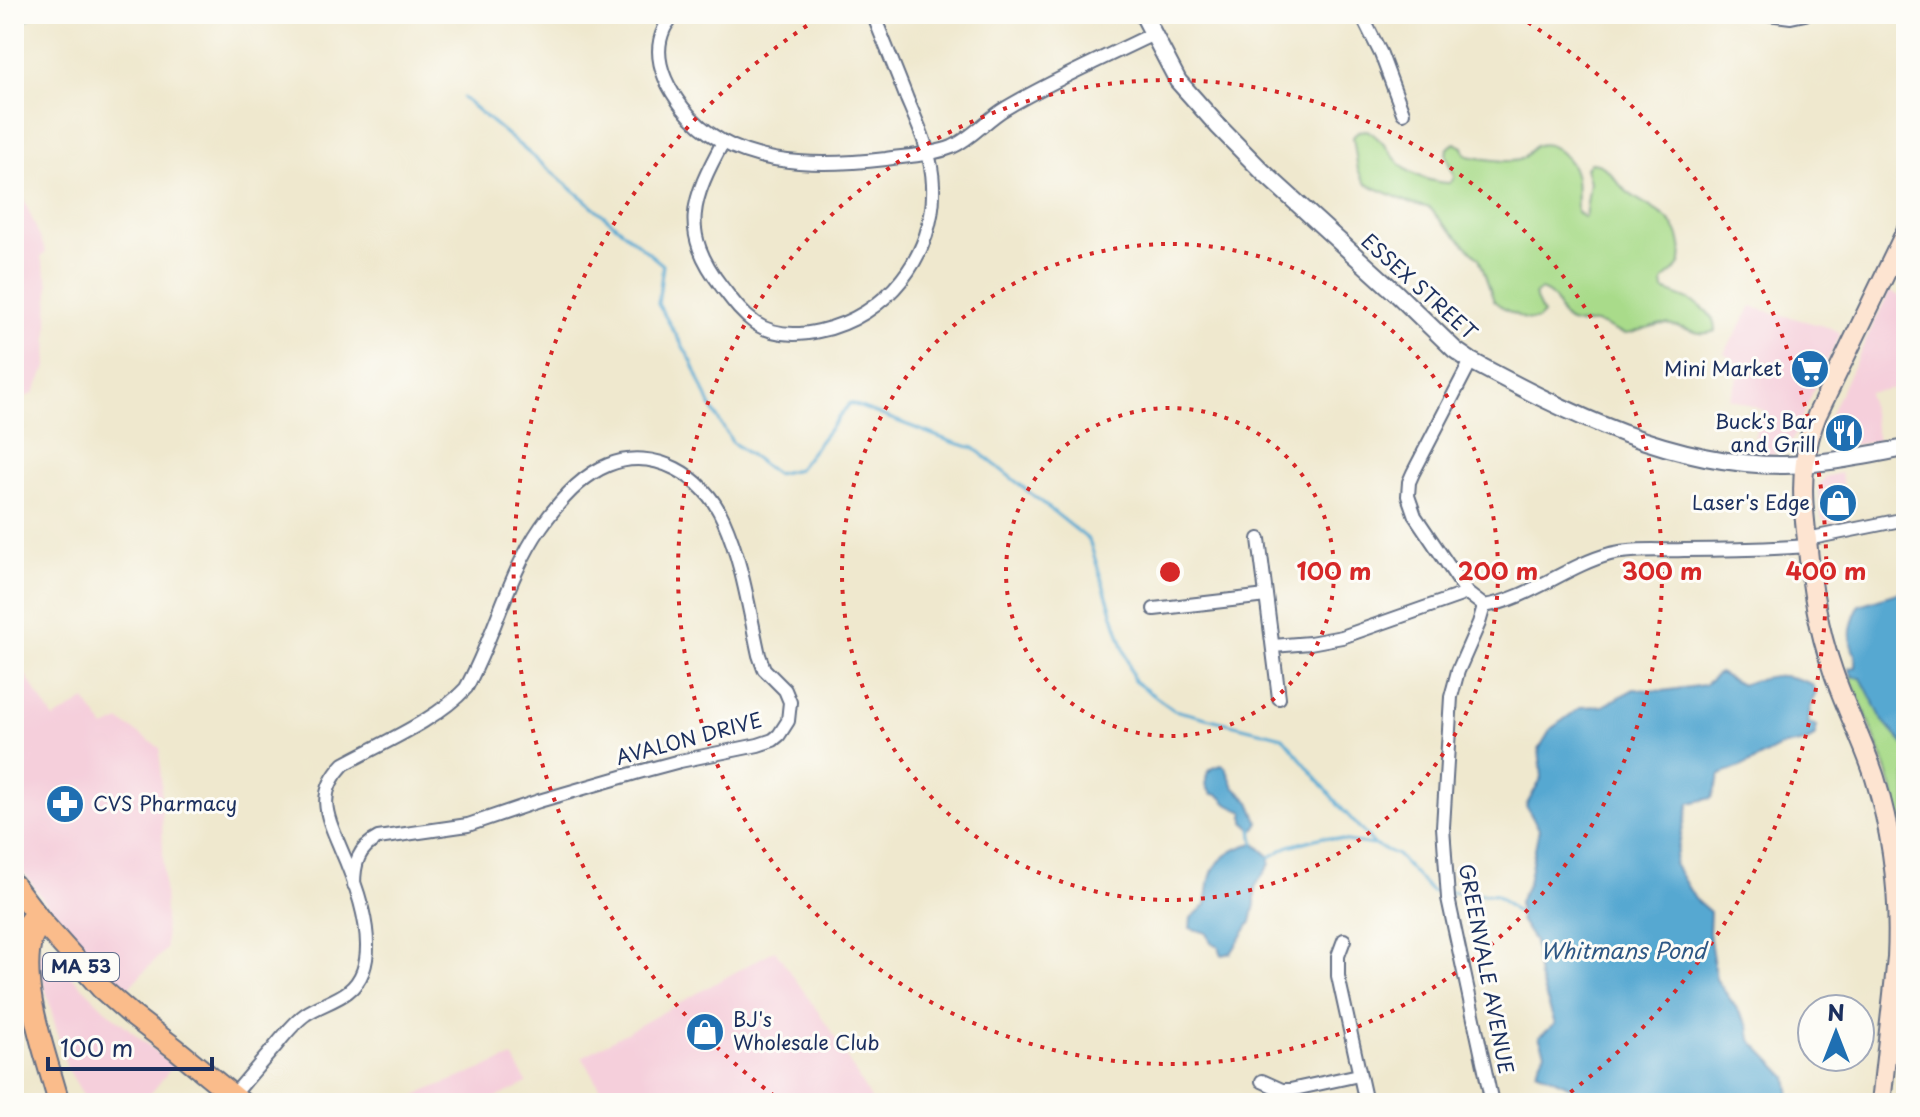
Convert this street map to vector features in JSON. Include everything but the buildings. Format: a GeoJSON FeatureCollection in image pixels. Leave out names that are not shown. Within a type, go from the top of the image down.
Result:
{"type":"FeatureCollection","features":[{"type":"Feature","properties":{"kind":"main road"},"geometry":{"type":"LineString","coordinates":[[1881,1103],[1898,937],[1892,853],[1874,776],[1823,639],[1816,607],[1803,496],[1804,463],[1817,415],[1906,231]]}},
{"type":"Feature","properties":{"kind":"main road","name":"MA 53"},"geometry":{"type":"LineString","coordinates":[[14,885],[38,918],[102,989],[237,1099]]}},
{"type":"Feature","properties":{"kind":"main road"},"geometry":{"type":"LineString","coordinates":[[38,918],[19,935],[15,954],[29,991],[59,1103]]}},
{"type":"Feature","properties":{"kind":"main road"},"geometry":{"type":"LineString","coordinates":[[29,991],[30,951],[38,918]]}},
{"type":"Feature","properties":{"kind":"street"},"geometry":{"type":"LineString","coordinates":[[674,14],[664,29],[660,46],[661,71],[684,109],[723,142],[777,160],[811,164],[842,164],[929,153],[955,146],[1004,109],[1153,34]]}},
{"type":"Feature","properties":{"kind":"street"},"geometry":{"type":"LineString","coordinates":[[723,142],[710,166],[695,208],[694,234],[711,272],[741,311],[756,324],[775,332],[794,335],[836,328],[874,308],[907,273],[920,250],[933,199],[929,153],[873,14]]}},
{"type":"Feature","properties":{"kind":"street","name":"ESSEX STREET"},"geometry":{"type":"LineString","coordinates":[[1143,14],[1178,81],[1219,127],[1263,172],[1455,350],[1471,361],[1584,418],[1631,437],[1691,453],[1745,463],[1770,464],[1804,463],[1906,448]]}},
{"type":"Feature","properties":{"kind":"street"},"geometry":{"type":"LineString","coordinates":[[1361,14],[1381,54],[1403,113]]}},
{"type":"Feature","properties":{"kind":"street"},"geometry":{"type":"LineString","coordinates":[[1768,14],[1791,17],[1805,14]]}},
{"type":"Feature","properties":{"kind":"street"},"geometry":{"type":"LineString","coordinates":[[1471,361],[1413,473],[1408,496],[1415,516],[1467,593],[1484,606],[1505,601],[1613,553],[1758,550],[1906,519]]}},
{"type":"Feature","properties":{"kind":"street","name":"AVALON DRIVE"},"geometry":{"type":"LineString","coordinates":[[237,1099],[299,1020],[349,991],[357,982],[366,959],[368,933],[354,885],[327,817],[327,791],[331,780],[344,764],[430,717],[466,688],[525,553],[565,498],[599,469],[632,459],[656,462],[685,473],[694,480],[707,492],[730,539],[764,669],[788,696],[788,721],[779,735],[766,743],[653,768],[468,825],[378,838],[371,841],[358,856],[354,885]]}},
{"type":"Feature","properties":{"kind":"street"},"geometry":{"type":"LineString","coordinates":[[1259,539],[1279,698]]}},
{"type":"Feature","properties":{"kind":"street"},"geometry":{"type":"LineString","coordinates":[[1273,646],[1342,637],[1467,593]]}},
{"type":"Feature","properties":{"kind":"street"},"geometry":{"type":"LineString","coordinates":[[1154,609],[1266,596]]}},
{"type":"Feature","properties":{"kind":"street","name":"GREENVALE AVENUE"},"geometry":{"type":"LineString","coordinates":[[1484,606],[1451,697],[1443,815],[1448,893],[1492,1103]]}},
{"type":"Feature","properties":{"kind":"street"},"geometry":{"type":"LineString","coordinates":[[1344,940],[1338,956],[1338,976],[1366,1103]]}},
{"type":"Feature","properties":{"kind":"street"},"geometry":{"type":"LineString","coordinates":[[1262,1081],[1282,1090],[1290,1090],[1359,1075]]}},
{"type":"Feature","properties":{"kind":"shaded area"},"geometry":{"type":"Polygon","coordinates":[[[14,184],[20,190],[46,252],[41,258],[49,284],[47,367],[33,394],[14,399],[14,184]]]}},
{"type":"Feature","properties":{"kind":"shaded area"},"geometry":{"type":"Polygon","coordinates":[[[1889,292],[1906,298],[1906,373],[1901,387],[1868,393],[1878,441],[1836,447],[1826,435],[1827,421],[1889,292]]]}},
{"type":"Feature","properties":{"kind":"shaded area"},"geometry":{"type":"Polygon","coordinates":[[[1752,307],[1841,333],[1795,435],[1782,451],[1771,455],[1751,453],[1756,430],[1765,411],[1729,398],[1740,366],[1724,353],[1752,307]]]}},
{"type":"Feature","properties":{"kind":"shaded area"},"geometry":{"type":"Polygon","coordinates":[[[1841,473],[1848,520],[1828,523],[1821,515],[1819,485],[1827,476],[1841,473]]]}},
{"type":"Feature","properties":{"kind":"shaded area"},"geometry":{"type":"Polygon","coordinates":[[[19,665],[54,719],[85,700],[105,728],[120,721],[160,748],[166,949],[124,992],[67,932],[14,859],[14,668],[19,665]]]}},
{"type":"Feature","properties":{"kind":"shaded area"},"geometry":{"type":"Polygon","coordinates":[[[41,950],[46,951],[105,1009],[173,1066],[143,1103],[88,1103],[66,1066],[37,957],[41,950]]]}},
{"type":"Feature","properties":{"kind":"shaded area"},"geometry":{"type":"Polygon","coordinates":[[[775,950],[828,1026],[873,1103],[608,1103],[582,1057],[775,950]]]}},
{"type":"Feature","properties":{"kind":"shaded area"},"geometry":{"type":"Polygon","coordinates":[[[513,1057],[527,1083],[485,1103],[405,1103],[425,1091],[513,1057]]]}},
{"type":"Feature","properties":{"kind":"green space"},"geometry":{"type":"Polygon","coordinates":[[[1367,130],[1410,172],[1443,183],[1450,183],[1454,178],[1446,154],[1455,143],[1463,147],[1468,156],[1508,161],[1522,159],[1538,145],[1550,146],[1566,158],[1573,169],[1577,212],[1583,217],[1590,182],[1586,168],[1590,163],[1601,166],[1632,196],[1673,225],[1681,245],[1681,259],[1678,267],[1663,282],[1664,290],[1704,309],[1714,322],[1715,331],[1702,333],[1664,324],[1626,334],[1596,323],[1573,323],[1565,319],[1552,296],[1540,290],[1534,295],[1543,314],[1537,320],[1522,318],[1504,309],[1494,301],[1479,258],[1430,208],[1366,184],[1358,170],[1353,137],[1358,131],[1367,130]]]}},
{"type":"Feature","properties":{"kind":"green space"},"geometry":{"type":"Polygon","coordinates":[[[1852,676],[1861,678],[1906,747],[1906,851],[1898,806],[1852,676]]]}},
{"type":"Feature","properties":{"kind":"water"},"geometry":{"type":"Polygon","coordinates":[[[1906,590],[1906,747],[1883,721],[1861,678],[1852,676],[1849,668],[1856,667],[1851,637],[1859,605],[1906,590]]]}},
{"type":"Feature","properties":{"kind":"water","name":"Whitmans Pond"},"geometry":{"type":"Polygon","coordinates":[[[1719,673],[1741,685],[1784,676],[1812,684],[1816,692],[1808,723],[1816,726],[1816,736],[1805,742],[1780,747],[1720,775],[1712,798],[1689,803],[1674,864],[1695,899],[1710,912],[1709,933],[1716,979],[1749,1026],[1751,1040],[1787,1077],[1791,1103],[1577,1103],[1577,1090],[1536,1071],[1545,1052],[1539,1037],[1555,1024],[1539,977],[1534,941],[1520,920],[1519,902],[1528,883],[1539,829],[1526,806],[1542,777],[1539,749],[1551,729],[1581,707],[1603,706],[1634,689],[1663,691],[1704,685],[1719,673]]]}},
{"type":"Feature","properties":{"kind":"water"},"geometry":{"type":"Polygon","coordinates":[[[1223,765],[1234,787],[1250,802],[1259,823],[1255,829],[1244,822],[1244,812],[1207,788],[1208,772],[1223,765]]]}},
{"type":"Feature","properties":{"kind":"water"},"geometry":{"type":"Polygon","coordinates":[[[1254,843],[1270,857],[1270,864],[1255,887],[1251,922],[1231,953],[1222,955],[1207,933],[1190,928],[1191,918],[1206,905],[1212,872],[1221,860],[1233,851],[1254,843]]]}},
{"type":"Feature","properties":{"kind":"waterway"},"geometry":{"type":"LineString","coordinates":[[14,25],[36,14]]}},
{"type":"Feature","properties":{"kind":"waterway"},"geometry":{"type":"LineString","coordinates":[[463,98],[663,265],[658,304],[692,362],[710,405],[732,442],[776,474],[798,469],[850,403],[974,448],[1089,540],[1134,681],[1174,710],[1283,737],[1375,845],[1397,855],[1431,891],[1442,892]]}},
{"type":"Feature","properties":{"kind":"waterway"},"geometry":{"type":"LineString","coordinates":[[1252,829],[1254,843]]}},
{"type":"Feature","properties":{"kind":"waterway"},"geometry":{"type":"LineString","coordinates":[[1270,857],[1289,846],[1323,837],[1373,845]]}},
{"type":"Feature","properties":{"kind":"waterway"},"geometry":{"type":"LineString","coordinates":[[1450,892],[1496,895],[1522,915]]}},
{"type":"Feature","properties":{"kind":"place","name":"Mini Market"},"geometry":{"type":"Point","coordinates":[1810,369]}},
{"type":"Feature","properties":{"kind":"place","name":"Buck's Bar and Grill"},"geometry":{"type":"Point","coordinates":[1844,433]}},
{"type":"Feature","properties":{"kind":"place","name":"Laser's Edge"},"geometry":{"type":"Point","coordinates":[1838,503]}},
{"type":"Feature","properties":{"kind":"place","name":"CVS Pharmacy"},"geometry":{"type":"Point","coordinates":[65,804]}},
{"type":"Feature","properties":{"kind":"place","name":"BJ's Wholesale Club"},"geometry":{"type":"Point","coordinates":[705,1032]}}]}
